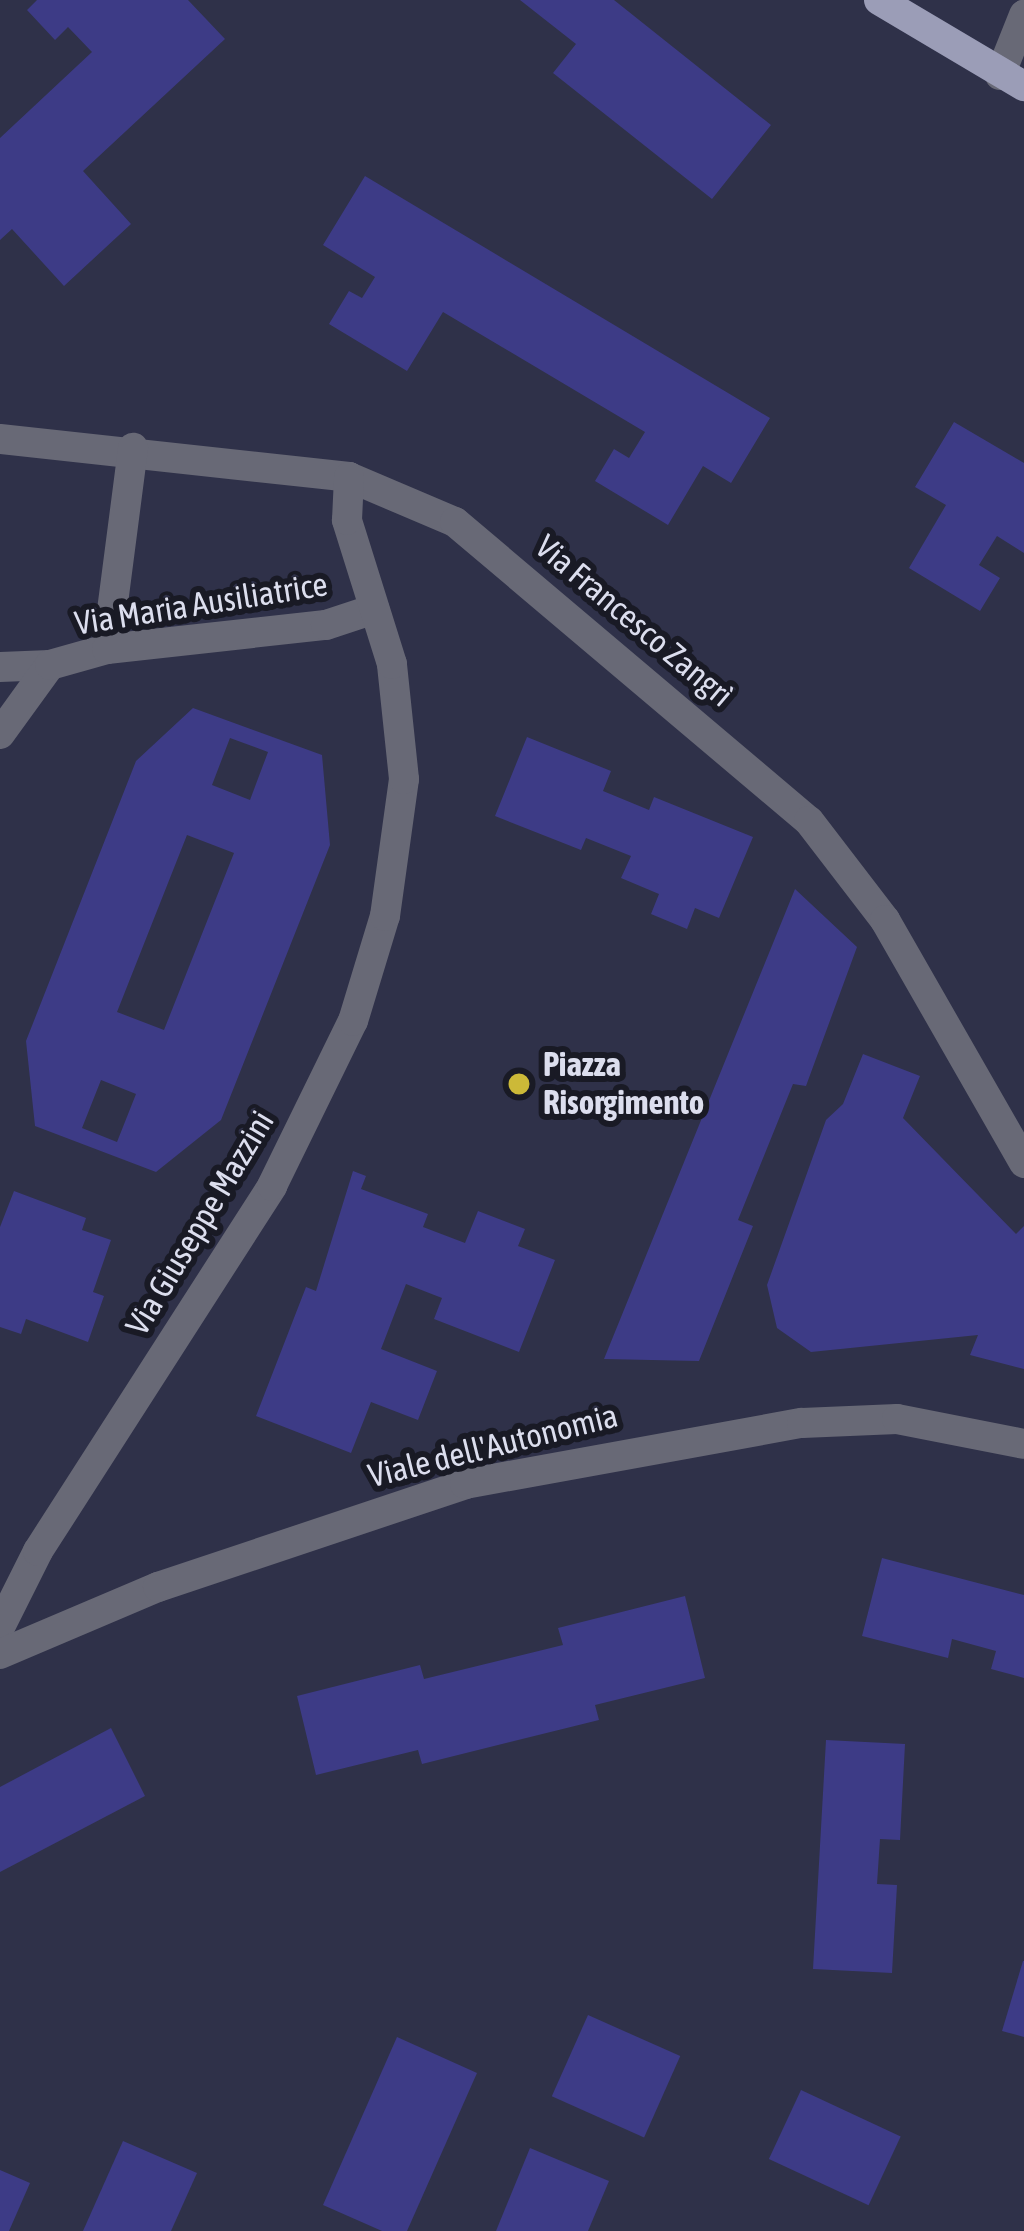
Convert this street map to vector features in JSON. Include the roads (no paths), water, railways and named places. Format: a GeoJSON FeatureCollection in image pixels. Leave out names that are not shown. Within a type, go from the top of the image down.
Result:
{"type":"FeatureCollection","features":[{"type":"Feature","properties":{"kind":"main road"},"geometry":{"type":"LineString","coordinates":[[878,0],[1012,81]]}},
{"type":"Feature","properties":{"kind":"street"},"geometry":{"type":"LineString","coordinates":[[1012,81],[1024,15]]}},
{"type":"Feature","properties":{"kind":"street","name":"Via Francesco Zangrì"},"geometry":{"type":"LineString","coordinates":[[0,439],[133,448],[349,477],[455,522],[809,820],[885,920],[1024,1163]]}},
{"type":"Feature","properties":{"kind":"street"},"geometry":{"type":"LineString","coordinates":[[107,649],[133,448]]}},
{"type":"Feature","properties":{"kind":"street","name":"Via Giuseppe Mazzini"},"geometry":{"type":"LineString","coordinates":[[0,1627],[38,1551],[272,1186],[352,1021],[385,916],[404,779],[392,664],[347,520],[349,477]]}},
{"type":"Feature","properties":{"kind":"street","name":"Via Maria Ausiliatrice"},"geometry":{"type":"LineString","coordinates":[[0,734],[50,665],[107,649],[326,625],[374,609]]}},
{"type":"Feature","properties":{"kind":"street"},"geometry":{"type":"LineString","coordinates":[[0,668],[50,665]]}},
{"type":"Feature","properties":{"kind":"street","name":"Viale dell'Autonomia"},"geometry":{"type":"LineString","coordinates":[[0,1654],[158,1587],[488,1479],[802,1423],[898,1419],[1024,1444]]}},
{"type":"Feature","properties":{"kind":"place","name":"Piazza Risorgimento"},"geometry":{"type":"Point","coordinates":[519,1084]}}]}
